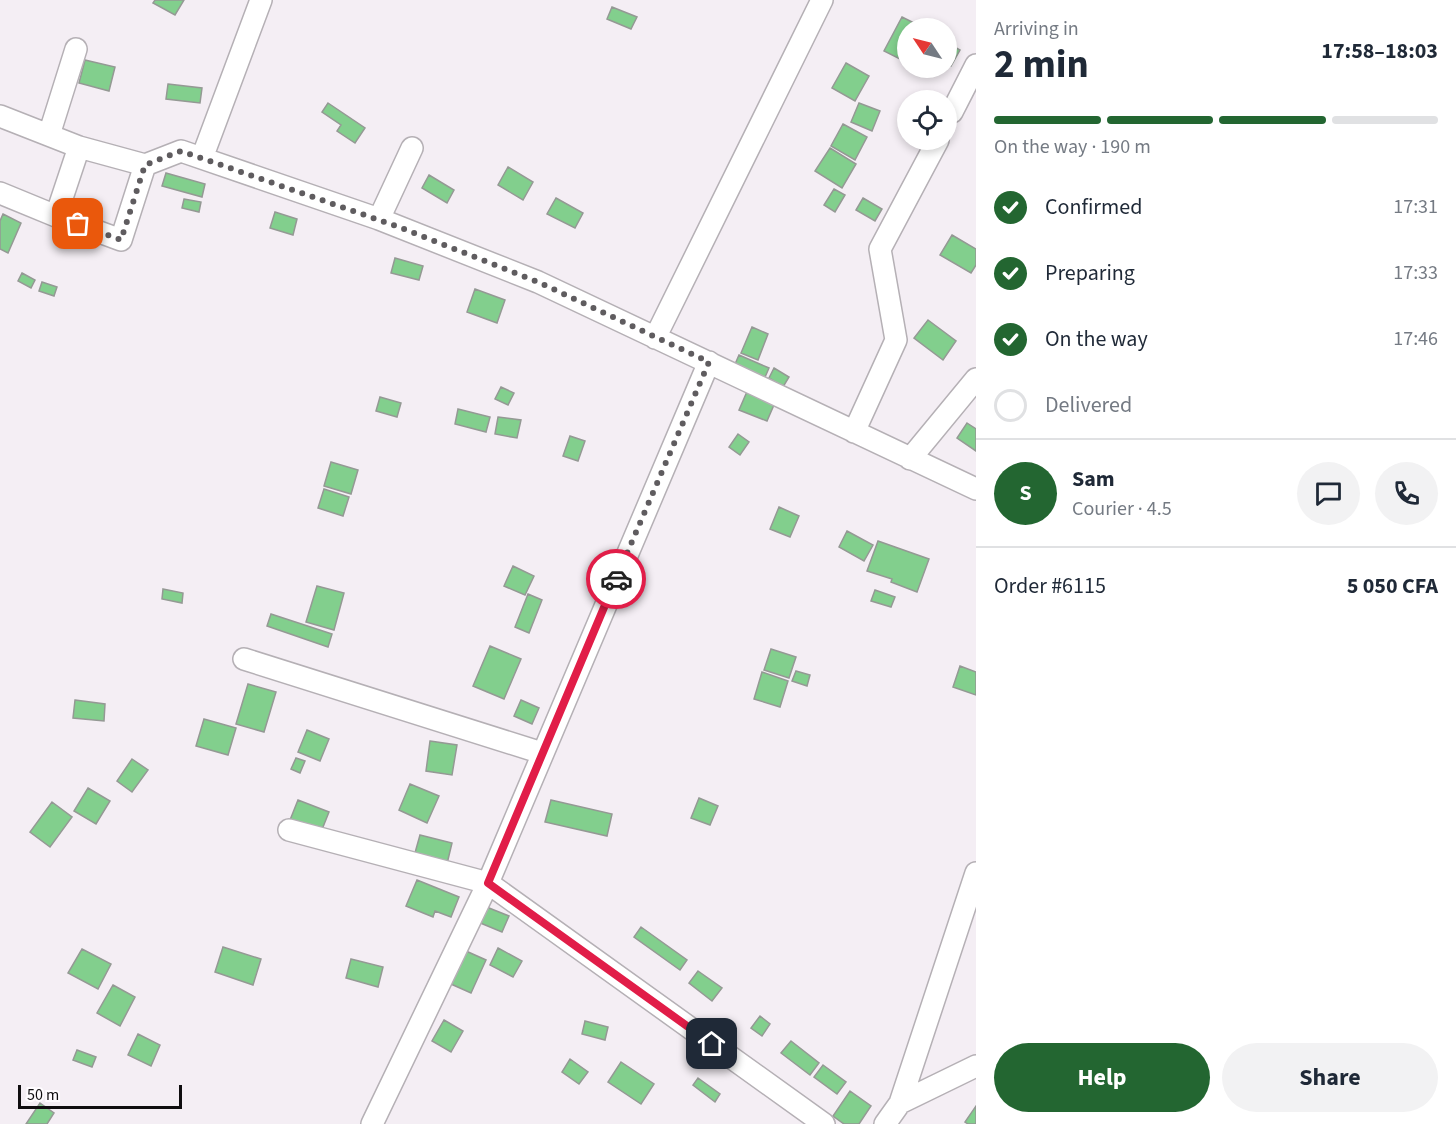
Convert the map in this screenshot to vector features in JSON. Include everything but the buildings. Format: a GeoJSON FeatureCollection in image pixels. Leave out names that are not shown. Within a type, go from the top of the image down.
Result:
{"type":"FeatureCollection","features":[{"type":"Feature","properties":{"kind":"street"},"geometry":{"type":"LineString","coordinates":[[202,158],[261,0]]}},
{"type":"Feature","properties":{"kind":"street"},"geometry":{"type":"LineString","coordinates":[[655,338],[822,0]]}},
{"type":"Feature","properties":{"kind":"street"},"geometry":{"type":"LineString","coordinates":[[48,135],[76,49]]}},
{"type":"Feature","properties":{"kind":"street"},"geometry":{"type":"LineString","coordinates":[[957,102],[976,65]]}},
{"type":"Feature","properties":{"kind":"street"},"geometry":{"type":"LineString","coordinates":[[957,107],[976,84]]}},
{"type":"Feature","properties":{"kind":"street"},"geometry":{"type":"LineString","coordinates":[[0,116],[79,147],[145,165],[181,151],[379,219],[538,282],[976,489]]}},
{"type":"Feature","properties":{"kind":"street"},"geometry":{"type":"LineString","coordinates":[[56,216],[79,147]]}},
{"type":"Feature","properties":{"kind":"street"},"geometry":{"type":"LineString","coordinates":[[379,219],[412,148]]}},
{"type":"Feature","properties":{"kind":"street"},"geometry":{"type":"LineString","coordinates":[[854,432],[896,340],[880,249],[933,150]]}},
{"type":"Feature","properties":{"kind":"street"},"geometry":{"type":"LineString","coordinates":[[0,194],[121,240],[145,165]]}},
{"type":"Feature","properties":{"kind":"street"},"geometry":{"type":"LineString","coordinates":[[372,1124],[488,883],[709,362]]}},
{"type":"Feature","properties":{"kind":"street"},"geometry":{"type":"LineString","coordinates":[[910,459],[976,379]]}},
{"type":"Feature","properties":{"kind":"street"},"geometry":{"type":"LineString","coordinates":[[244,659],[542,753]]}},
{"type":"Feature","properties":{"kind":"street"},"geometry":{"type":"LineString","coordinates":[[289,830],[488,883],[824,1124]]}},
{"type":"Feature","properties":{"kind":"street"},"geometry":{"type":"LineString","coordinates":[[885,1124],[900,1103],[976,873]]}},
{"type":"Feature","properties":{"kind":"street"},"geometry":{"type":"LineString","coordinates":[[900,1103],[976,1066]]}},
{"type":"Feature","properties":{"kind":"way so far"},"geometry":{"type":"LineString","coordinates":[[78,224],[121,240],[145,165],[181,151],[379,219],[538,282],[709,362],[616,579]]}},
{"type":"Feature","properties":{"kind":"route"},"geometry":{"type":"LineString","coordinates":[[616,579],[488,883],[712,1044]]}}]}
